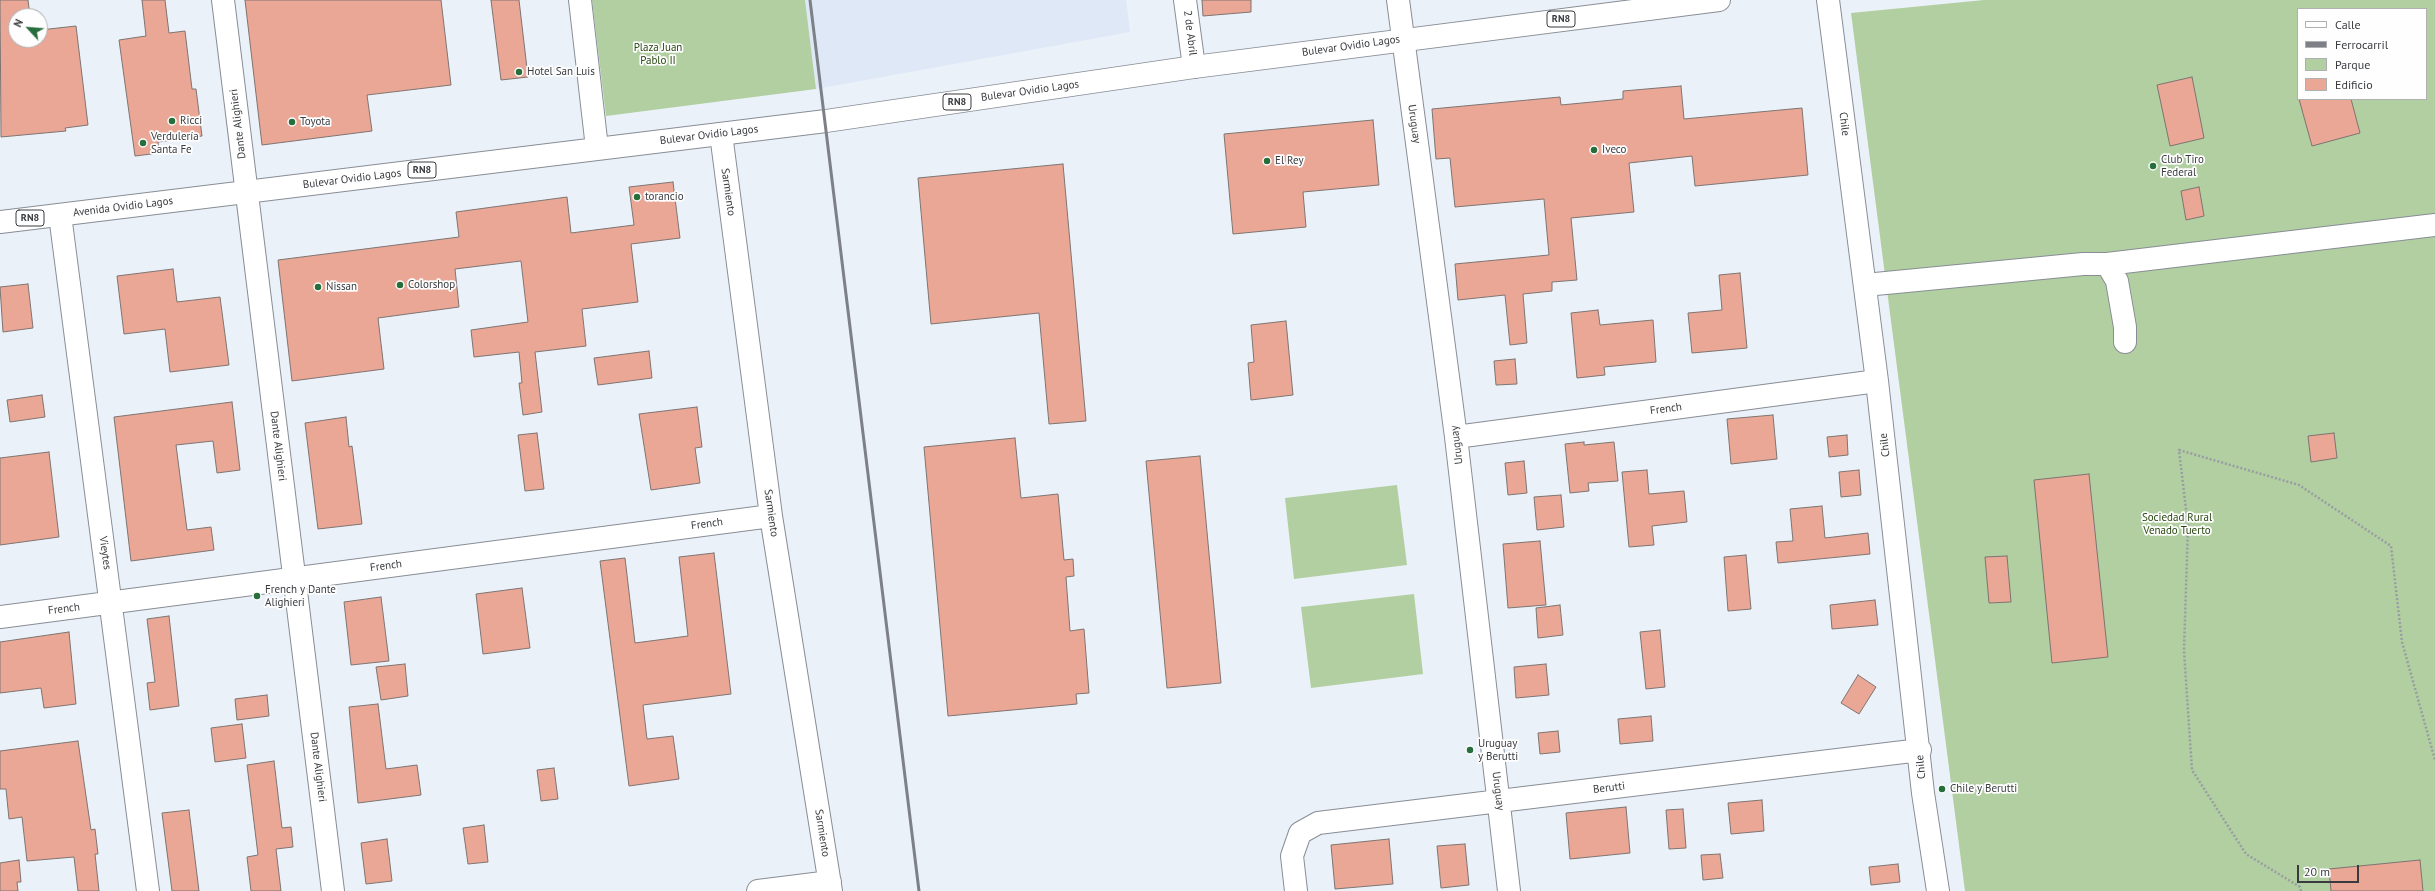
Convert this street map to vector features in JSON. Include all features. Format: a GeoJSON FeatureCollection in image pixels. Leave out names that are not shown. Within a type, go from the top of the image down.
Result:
{"type":"FeatureCollection","features":[{"type":"Feature","properties":{"kind":"main road","name":"Dante Alighieri"},"geometry":{"type":"LineString","coordinates":[[222,0],[333,891]]}},
{"type":"Feature","properties":{"kind":"main road"},"geometry":{"type":"LineString","coordinates":[[580,0],[598,148]]}},
{"type":"Feature","properties":{"kind":"main road","name":"2 de Abril"},"geometry":{"type":"LineString","coordinates":[[1185,0],[1194,67]]}},
{"type":"Feature","properties":{"kind":"main road","name":"Uruguay"},"geometry":{"type":"LineString","coordinates":[[1398,0],[1456,437],[1500,802],[1509,891]]}},
{"type":"Feature","properties":{"kind":"main road","name":"Bulevar Ovidio Lagos"},"geometry":{"type":"LineString","coordinates":[[246,192],[826,121],[1194,67],[1403,39],[1719,0]]}},
{"type":"Feature","properties":{"kind":"main road","name":"Chile"},"geometry":{"type":"LineString","coordinates":[[1828,0],[1877,381],[1920,750],[1923,793],[1938,891]]}},
{"type":"Feature","properties":{"kind":"main road","name":"Sarmiento"},"geometry":{"type":"LineString","coordinates":[[720,134],[771,516],[830,887]]}},
{"type":"Feature","properties":{"kind":"main road","name":"Avenida Ovidio Lagos"},"geometry":{"type":"LineString","coordinates":[[0,222],[246,192]]}},
{"type":"Feature","properties":{"kind":"main road","name":"Vieytes"},"geometry":{"type":"LineString","coordinates":[[60,215],[112,603],[148,891]]}},
{"type":"Feature","properties":{"kind":"main road"},"geometry":{"type":"LineString","coordinates":[[1865,285],[2083,264],[2107,264],[2435,225]]}},
{"type":"Feature","properties":{"kind":"main road"},"geometry":{"type":"LineString","coordinates":[[2107,264],[2117,281],[2126,327],[2125,342]]}},
{"type":"Feature","properties":{"kind":"main road","name":"French"},"geometry":{"type":"LineString","coordinates":[[1456,437],[1877,381]]}},
{"type":"Feature","properties":{"kind":"main road","name":"French"},"geometry":{"type":"LineString","coordinates":[[0,618],[771,516]]}},
{"type":"Feature","properties":{"kind":"main road","name":"Berutti"},"geometry":{"type":"LineString","coordinates":[[1296,891],[1292,856],[1300,833],[1318,823],[1920,750]]}},
{"type":"Feature","properties":{"kind":"main road"},"geometry":{"type":"LineString","coordinates":[[758,891],[830,887]]}},
{"type":"Feature","properties":{"kind":"path"},"geometry":{"type":"LineString","coordinates":[[2301,891],[2300,887],[2246,854],[2192,770],[2184,650],[2188,526],[2179,450],[2299,486],[2391,546],[2402,642],[2435,760]]}},
{"type":"Feature","properties":{"kind":"shaded area"},"geometry":{"type":"Polygon","coordinates":[[[805,0],[1126,0],[1130,32],[816,89],[805,0]]]}},
{"type":"Feature","properties":{"kind":"green space","name":"Plaza Juan Pablo II"},"geometry":{"type":"Polygon","coordinates":[[[592,0],[805,0],[816,89],[606,116],[592,0]]]}},
{"type":"Feature","properties":{"kind":"green space","name":"Sociedad Rural Venado Tuerto"},"geometry":{"type":"Polygon","coordinates":[[[1984,0],[2435,0],[2435,891],[1965,891],[1851,13],[1984,0]]]}},
{"type":"Feature","properties":{"kind":"green space"},"geometry":{"type":"Polygon","coordinates":[[[1397,485],[1407,565],[1294,579],[1285,498],[1397,485]]]}},
{"type":"Feature","properties":{"kind":"green space"},"geometry":{"type":"Polygon","coordinates":[[[1414,594],[1423,674],[1311,688],[1301,607],[1414,594]]]}},
{"type":"Feature","properties":{"kind":"building"},"geometry":{"type":"Polygon","coordinates":[[[0,0],[28,0],[29,8],[8,8],[8,48],[48,48],[48,29],[76,26],[88,125],[65,128],[66,131],[1,137],[0,0]]]}},
{"type":"Feature","properties":{"kind":"building"},"geometry":{"type":"Polygon","coordinates":[[[142,0],[165,0],[169,33],[185,31],[192,89],[196,89],[202,136],[158,142],[159,153],[135,156],[119,40],[146,36],[142,0]]]}},
{"type":"Feature","properties":{"kind":"building"},"geometry":{"type":"Polygon","coordinates":[[[245,0],[441,0],[451,85],[367,95],[372,131],[262,145],[245,0]]]}},
{"type":"Feature","properties":{"kind":"building"},"geometry":{"type":"Polygon","coordinates":[[[491,0],[519,0],[528,77],[501,80],[491,0]]]}},
{"type":"Feature","properties":{"kind":"building"},"geometry":{"type":"Polygon","coordinates":[[[1202,0],[1251,0],[1251,12],[1203,16],[1202,0]]]}},
{"type":"Feature","properties":{"kind":"building"},"geometry":{"type":"Polygon","coordinates":[[[2192,77],[2204,138],[2170,146],[2157,85],[2192,77]]]}},
{"type":"Feature","properties":{"kind":"building"},"geometry":{"type":"Polygon","coordinates":[[[1681,86],[1684,119],[1802,108],[1808,175],[1695,186],[1692,156],[1629,163],[1634,212],[1571,218],[1577,280],[1552,282],[1552,291],[1523,294],[1527,343],[1510,345],[1505,295],[1458,300],[1455,264],[1549,255],[1544,199],[1455,207],[1450,158],[1436,159],[1432,109],[1560,97],[1561,105],[1623,99],[1623,91],[1681,86]]]}},
{"type":"Feature","properties":{"kind":"building"},"geometry":{"type":"Polygon","coordinates":[[[2299,100],[2351,100],[2360,133],[2312,146],[2299,100]]]}},
{"type":"Feature","properties":{"kind":"building"},"geometry":{"type":"Polygon","coordinates":[[[1373,120],[1379,185],[1303,192],[1306,227],[1233,234],[1224,134],[1373,120]]]}},
{"type":"Feature","properties":{"kind":"building"},"geometry":{"type":"Polygon","coordinates":[[[1063,164],[1086,421],[1049,424],[1039,313],[931,324],[918,178],[1063,164]]]}},
{"type":"Feature","properties":{"kind":"building"},"geometry":{"type":"Polygon","coordinates":[[[673,182],[680,238],[631,244],[638,302],[582,309],[586,346],[535,352],[542,412],[523,415],[519,383],[522,383],[519,352],[474,357],[471,330],[528,322],[521,261],[455,269],[459,307],[378,318],[384,369],[292,381],[278,260],[459,237],[456,212],[567,197],[571,233],[634,225],[629,187],[673,182]]]}},
{"type":"Feature","properties":{"kind":"building"},"geometry":{"type":"Polygon","coordinates":[[[2199,187],[2204,216],[2186,220],[2181,191],[2199,187]]]}},
{"type":"Feature","properties":{"kind":"building"},"geometry":{"type":"Polygon","coordinates":[[[173,269],[177,302],[220,297],[229,365],[170,372],[165,329],[124,334],[117,276],[173,269]]]}},
{"type":"Feature","properties":{"kind":"building"},"geometry":{"type":"Polygon","coordinates":[[[1740,273],[1747,348],[1692,353],[1688,313],[1722,310],[1719,275],[1740,273]]]}},
{"type":"Feature","properties":{"kind":"building"},"geometry":{"type":"Polygon","coordinates":[[[28,284],[33,328],[3,332],[0,287],[28,284]]]}},
{"type":"Feature","properties":{"kind":"building"},"geometry":{"type":"Polygon","coordinates":[[[1598,310],[1600,325],[1653,320],[1656,362],[1604,367],[1605,375],[1577,378],[1571,313],[1598,310]]]}},
{"type":"Feature","properties":{"kind":"building"},"geometry":{"type":"Polygon","coordinates":[[[1286,321],[1293,395],[1251,400],[1248,363],[1254,362],[1251,325],[1286,321]]]}},
{"type":"Feature","properties":{"kind":"building"},"geometry":{"type":"Polygon","coordinates":[[[649,351],[652,378],[598,385],[594,358],[649,351]]]}},
{"type":"Feature","properties":{"kind":"building"},"geometry":{"type":"Polygon","coordinates":[[[1515,359],[1517,384],[1496,385],[1494,361],[1515,359]]]}},
{"type":"Feature","properties":{"kind":"building"},"geometry":{"type":"Polygon","coordinates":[[[42,395],[45,417],[10,422],[7,400],[42,395]]]}},
{"type":"Feature","properties":{"kind":"building"},"geometry":{"type":"Polygon","coordinates":[[[232,402],[240,470],[217,473],[213,441],[176,445],[187,530],[211,527],[214,550],[131,561],[114,417],[232,402]]]}},
{"type":"Feature","properties":{"kind":"building"},"geometry":{"type":"Polygon","coordinates":[[[697,407],[702,447],[695,448],[700,483],[651,490],[639,414],[697,407]]]}},
{"type":"Feature","properties":{"kind":"building"},"geometry":{"type":"Polygon","coordinates":[[[1773,415],[1777,459],[1731,464],[1727,419],[1773,415]]]}},
{"type":"Feature","properties":{"kind":"building"},"geometry":{"type":"Polygon","coordinates":[[[346,417],[349,447],[352,446],[362,524],[318,529],[305,423],[346,417]]]}},
{"type":"Feature","properties":{"kind":"building"},"geometry":{"type":"Polygon","coordinates":[[[537,433],[544,489],[525,491],[518,435],[537,433]]]}},
{"type":"Feature","properties":{"kind":"building"},"geometry":{"type":"Polygon","coordinates":[[[2334,433],[2337,458],[2311,462],[2308,436],[2334,433]]]}},
{"type":"Feature","properties":{"kind":"building"},"geometry":{"type":"Polygon","coordinates":[[[1847,435],[1848,455],[1829,457],[1827,437],[1847,435]]]}},
{"type":"Feature","properties":{"kind":"building"},"geometry":{"type":"Polygon","coordinates":[[[1015,438],[1021,498],[1058,494],[1064,560],[1073,559],[1074,576],[1066,577],[1070,631],[1084,629],[1089,693],[1076,694],[1077,704],[948,716],[924,447],[1015,438]]]}},
{"type":"Feature","properties":{"kind":"building"},"geometry":{"type":"Polygon","coordinates":[[[1584,442],[1584,445],[1614,442],[1618,481],[1588,483],[1589,491],[1570,493],[1565,444],[1584,442]]]}},
{"type":"Feature","properties":{"kind":"building"},"geometry":{"type":"Polygon","coordinates":[[[49,452],[59,537],[0,545],[0,458],[49,452]]]}},
{"type":"Feature","properties":{"kind":"building"},"geometry":{"type":"Polygon","coordinates":[[[1200,456],[1221,683],[1167,688],[1146,461],[1200,456]]]}},
{"type":"Feature","properties":{"kind":"building"},"geometry":{"type":"Polygon","coordinates":[[[1524,461],[1527,493],[1508,495],[1505,463],[1524,461]]]}},
{"type":"Feature","properties":{"kind":"building"},"geometry":{"type":"Polygon","coordinates":[[[1647,470],[1649,494],[1684,491],[1687,522],[1652,526],[1654,545],[1629,547],[1622,472],[1647,470]]]}},
{"type":"Feature","properties":{"kind":"building"},"geometry":{"type":"Polygon","coordinates":[[[1859,470],[1861,495],[1841,497],[1839,472],[1859,470]]]}},
{"type":"Feature","properties":{"kind":"building"},"geometry":{"type":"Polygon","coordinates":[[[2089,474],[2108,657],[2052,663],[2034,480],[2089,474]]]}},
{"type":"Feature","properties":{"kind":"building"},"geometry":{"type":"Polygon","coordinates":[[[1561,495],[1564,527],[1537,530],[1534,497],[1561,495]]]}},
{"type":"Feature","properties":{"kind":"building"},"geometry":{"type":"Polygon","coordinates":[[[1822,506],[1825,538],[1868,533],[1870,554],[1778,563],[1776,542],[1793,541],[1790,509],[1822,506]]]}},
{"type":"Feature","properties":{"kind":"building"},"geometry":{"type":"Polygon","coordinates":[[[1540,541],[1546,605],[1508,608],[1503,544],[1540,541]]]}},
{"type":"Feature","properties":{"kind":"building"},"geometry":{"type":"Polygon","coordinates":[[[714,553],[731,694],[643,705],[647,739],[673,736],[679,779],[629,786],[600,561],[625,558],[635,643],[688,636],[679,557],[714,553]]]}},
{"type":"Feature","properties":{"kind":"building"},"geometry":{"type":"Polygon","coordinates":[[[1746,555],[1751,609],[1728,611],[1724,557],[1746,555]]]}},
{"type":"Feature","properties":{"kind":"building"},"geometry":{"type":"Polygon","coordinates":[[[2007,556],[2011,602],[1989,603],[1985,557],[2007,556]]]}},
{"type":"Feature","properties":{"kind":"building"},"geometry":{"type":"Polygon","coordinates":[[[522,588],[530,648],[483,654],[476,594],[522,588]]]}},
{"type":"Feature","properties":{"kind":"building"},"geometry":{"type":"Polygon","coordinates":[[[381,597],[389,661],[351,665],[344,602],[381,597]]]}},
{"type":"Feature","properties":{"kind":"building"},"geometry":{"type":"Polygon","coordinates":[[[1875,600],[1878,625],[1832,629],[1830,605],[1875,600]]]}},
{"type":"Feature","properties":{"kind":"building"},"geometry":{"type":"Polygon","coordinates":[[[1560,605],[1563,635],[1538,638],[1536,608],[1560,605]]]}},
{"type":"Feature","properties":{"kind":"building"},"geometry":{"type":"Polygon","coordinates":[[[169,616],[179,706],[150,710],[147,683],[155,682],[147,619],[169,616]]]}},
{"type":"Feature","properties":{"kind":"building"},"geometry":{"type":"Polygon","coordinates":[[[1660,630],[1665,687],[1646,689],[1640,632],[1660,630]]]}},
{"type":"Feature","properties":{"kind":"building"},"geometry":{"type":"Polygon","coordinates":[[[69,632],[76,704],[44,708],[41,688],[0,693],[0,642],[69,632]]]}},
{"type":"Feature","properties":{"kind":"building"},"geometry":{"type":"Polygon","coordinates":[[[405,664],[408,696],[381,700],[376,667],[405,664]]]}},
{"type":"Feature","properties":{"kind":"building"},"geometry":{"type":"Polygon","coordinates":[[[1546,664],[1549,695],[1516,698],[1514,667],[1546,664]]]}},
{"type":"Feature","properties":{"kind":"building"},"geometry":{"type":"Polygon","coordinates":[[[1858,675],[1876,687],[1859,714],[1841,703],[1858,675]]]}},
{"type":"Feature","properties":{"kind":"building"},"geometry":{"type":"Polygon","coordinates":[[[267,695],[269,716],[237,720],[235,699],[267,695]]]}},
{"type":"Feature","properties":{"kind":"building"},"geometry":{"type":"Polygon","coordinates":[[[378,704],[386,769],[417,765],[421,795],[358,803],[349,707],[378,704]]]}},
{"type":"Feature","properties":{"kind":"building"},"geometry":{"type":"Polygon","coordinates":[[[1651,716],[1653,741],[1620,744],[1618,719],[1651,716]]]}},
{"type":"Feature","properties":{"kind":"building"},"geometry":{"type":"Polygon","coordinates":[[[242,724],[246,758],[215,762],[211,728],[242,724]]]}},
{"type":"Feature","properties":{"kind":"building"},"geometry":{"type":"Polygon","coordinates":[[[1558,731],[1560,752],[1540,754],[1538,733],[1558,731]]]}},
{"type":"Feature","properties":{"kind":"building"},"geometry":{"type":"Polygon","coordinates":[[[78,741],[91,830],[95,829],[98,854],[95,854],[99,891],[78,891],[74,857],[27,861],[22,817],[9,819],[6,789],[0,789],[0,751],[78,741]]]}},
{"type":"Feature","properties":{"kind":"building"},"geometry":{"type":"Polygon","coordinates":[[[274,761],[282,828],[291,827],[293,847],[276,849],[281,891],[251,891],[247,857],[258,855],[247,765],[274,761]]]}},
{"type":"Feature","properties":{"kind":"building"},"geometry":{"type":"Polygon","coordinates":[[[554,768],[558,799],[541,801],[537,770],[554,768]]]}},
{"type":"Feature","properties":{"kind":"building"},"geometry":{"type":"Polygon","coordinates":[[[1762,800],[1764,831],[1731,834],[1728,803],[1762,800]]]}},
{"type":"Feature","properties":{"kind":"building"},"geometry":{"type":"Polygon","coordinates":[[[1626,807],[1630,853],[1570,859],[1566,813],[1626,807]]]}},
{"type":"Feature","properties":{"kind":"building"},"geometry":{"type":"Polygon","coordinates":[[[1683,809],[1686,848],[1669,849],[1666,810],[1683,809]]]}},
{"type":"Feature","properties":{"kind":"building"},"geometry":{"type":"Polygon","coordinates":[[[189,810],[199,891],[172,891],[162,813],[189,810]]]}},
{"type":"Feature","properties":{"kind":"building"},"geometry":{"type":"Polygon","coordinates":[[[484,825],[488,862],[468,864],[463,828],[484,825]]]}},
{"type":"Feature","properties":{"kind":"building"},"geometry":{"type":"Polygon","coordinates":[[[387,839],[392,881],[366,884],[361,843],[387,839]]]}},
{"type":"Feature","properties":{"kind":"building"},"geometry":{"type":"Polygon","coordinates":[[[1389,839],[1393,884],[1335,889],[1331,845],[1389,839]]]}},
{"type":"Feature","properties":{"kind":"building"},"geometry":{"type":"Polygon","coordinates":[[[1465,844],[1469,885],[1441,888],[1437,846],[1465,844]]]}},
{"type":"Feature","properties":{"kind":"building"},"geometry":{"type":"Polygon","coordinates":[[[1720,854],[1723,878],[1703,880],[1701,855],[1720,854]]]}},
{"type":"Feature","properties":{"kind":"building"},"geometry":{"type":"Polygon","coordinates":[[[19,860],[21,882],[17,882],[18,891],[0,891],[0,863],[19,860]]]}},
{"type":"Feature","properties":{"kind":"building"},"geometry":{"type":"Polygon","coordinates":[[[2420,860],[2423,891],[2331,891],[2329,869],[2420,860]]]}},
{"type":"Feature","properties":{"kind":"building"},"geometry":{"type":"Polygon","coordinates":[[[1898,864],[1900,882],[1871,885],[1869,867],[1898,864]]]}},
{"type":"Feature","properties":{"kind":"railway"},"geometry":{"type":"LineString","coordinates":[[810,0],[919,891]]}},
{"type":"Feature","properties":{"kind":"place","name":"Hotel San Luis"},"geometry":{"type":"Point","coordinates":[519,72]}},
{"type":"Feature","properties":{"kind":"place","name":"Ricci"},"geometry":{"type":"Point","coordinates":[172,121]}},
{"type":"Feature","properties":{"kind":"place","name":"Toyota"},"geometry":{"type":"Point","coordinates":[292,122]}},
{"type":"Feature","properties":{"kind":"place","name":"Verdulería Santa Fe"},"geometry":{"type":"Point","coordinates":[143,143]}},
{"type":"Feature","properties":{"kind":"place","name":"Iveco"},"geometry":{"type":"Point","coordinates":[1594,150]}},
{"type":"Feature","properties":{"kind":"place","name":"El Rey"},"geometry":{"type":"Point","coordinates":[1267,161]}},
{"type":"Feature","properties":{"kind":"place","name":"Club Tiro Federal"},"geometry":{"type":"Point","coordinates":[2153,166]}},
{"type":"Feature","properties":{"kind":"place","name":"torancio"},"geometry":{"type":"Point","coordinates":[637,197]}},
{"type":"Feature","properties":{"kind":"place","name":"Colorshop"},"geometry":{"type":"Point","coordinates":[400,285]}},
{"type":"Feature","properties":{"kind":"place","name":"Nissan"},"geometry":{"type":"Point","coordinates":[318,287]}},
{"type":"Feature","properties":{"kind":"place","name":"French y Dante Alighieri"},"geometry":{"type":"Point","coordinates":[257,596]}},
{"type":"Feature","properties":{"kind":"place","name":"Uruguay y Berutti"},"geometry":{"type":"Point","coordinates":[1470,750]}},
{"type":"Feature","properties":{"kind":"place","name":"Chile y Berutti"},"geometry":{"type":"Point","coordinates":[1942,789]}}]}
